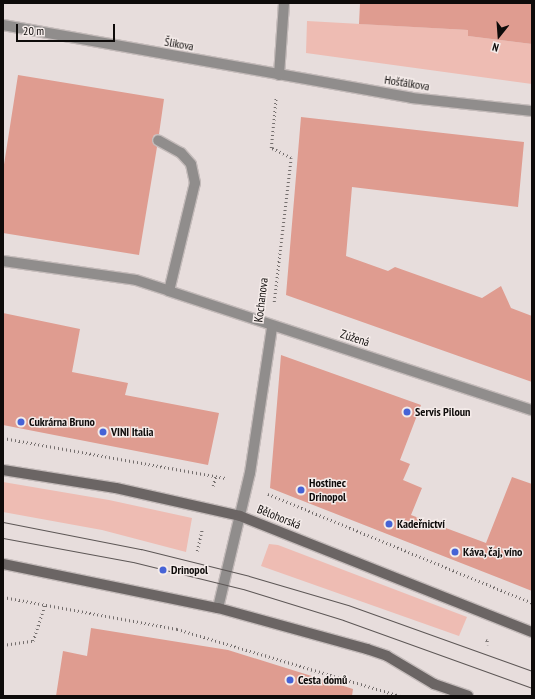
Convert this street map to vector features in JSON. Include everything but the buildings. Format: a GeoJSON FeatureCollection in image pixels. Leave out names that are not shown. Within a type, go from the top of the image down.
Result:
{"type":"FeatureCollection","features":[{"type":"Feature","properties":{"kind":"street"},"geometry":{"type":"LineString","coordinates":[[279,75],[284,3]]}},
{"type":"Feature","properties":{"kind":"street","name":"Šlikova"},"geometry":{"type":"LineString","coordinates":[[3,25],[279,75]]}},
{"type":"Feature","properties":{"kind":"street","name":"Hošťálkova"},"geometry":{"type":"LineString","coordinates":[[279,75],[412,98],[532,111]]}},
{"type":"Feature","properties":{"kind":"street"},"geometry":{"type":"LineString","coordinates":[[158,140],[181,153],[191,164],[195,183],[169,291]]}},
{"type":"Feature","properties":{"kind":"street","name":"Zúžená"},"geometry":{"type":"LineString","coordinates":[[3,261],[136,280],[272,327],[320,340],[532,410]]}},
{"type":"Feature","properties":{"kind":"street","name":"Kochanova"},"geometry":{"type":"LineString","coordinates":[[218,608],[250,473],[272,327]]}},
{"type":"Feature","properties":{"kind":"street","name":"Bělohorská"},"geometry":{"type":"LineString","coordinates":[[3,470],[116,488],[240,516],[532,632]]}},
{"type":"Feature","properties":{"kind":"street"},"geometry":{"type":"LineString","coordinates":[[3,564],[218,608],[367,649],[387,656],[434,684],[468,696]]}},
{"type":"Feature","properties":{"kind":"path","name":"Kochanova"},"geometry":{"type":"LineString","coordinates":[[272,327],[291,158],[271,148],[279,75]]}},
{"type":"Feature","properties":{"kind":"path"},"geometry":{"type":"LineString","coordinates":[[3,438],[216,475],[231,480]]}},
{"type":"Feature","properties":{"kind":"path"},"geometry":{"type":"LineString","coordinates":[[212,488],[216,475]]}},
{"type":"Feature","properties":{"kind":"path"},"geometry":{"type":"LineString","coordinates":[[266,494],[532,603]]}},
{"type":"Feature","properties":{"kind":"path"},"geometry":{"type":"LineString","coordinates":[[197,551],[203,526]]}},
{"type":"Feature","properties":{"kind":"path"},"geometry":{"type":"LineString","coordinates":[[3,598],[45,604],[177,629],[401,696]]}},
{"type":"Feature","properties":{"kind":"path"},"geometry":{"type":"LineString","coordinates":[[3,645],[33,641],[45,604]]}},
{"type":"Feature","properties":{"kind":"shaded area"},"geometry":{"type":"Polygon","coordinates":[[[307,21],[468,30],[468,36],[532,44],[532,84],[306,53],[307,21]]]}},
{"type":"Feature","properties":{"kind":"shaded area"},"geometry":{"type":"Polygon","coordinates":[[[3,482],[109,500],[192,518],[186,552],[102,530],[3,512],[3,482]]]}},
{"type":"Feature","properties":{"kind":"shaded area"},"geometry":{"type":"Polygon","coordinates":[[[269,544],[278,545],[467,617],[459,636],[261,566],[269,544]]]}},
{"type":"Feature","properties":{"kind":"tram line"},"geometry":{"type":"LineString","coordinates":[[3,522],[141,549],[249,576],[348,605],[532,671]]}},
{"type":"Feature","properties":{"kind":"tram line"},"geometry":{"type":"LineString","coordinates":[[3,538],[133,562],[243,589],[343,620],[532,688]]}},
{"type":"Feature","properties":{"kind":"place","name":"Servis Piloun"},"geometry":{"type":"Point","coordinates":[407,412]}},
{"type":"Feature","properties":{"kind":"place","name":"Cukrárna Bruno"},"geometry":{"type":"Point","coordinates":[21,422]}},
{"type":"Feature","properties":{"kind":"place","name":"VINI Italia"},"geometry":{"type":"Point","coordinates":[103,432]}},
{"type":"Feature","properties":{"kind":"place","name":"Hostinec Drinopol"},"geometry":{"type":"Point","coordinates":[301,490]}},
{"type":"Feature","properties":{"kind":"place","name":"Kadeřnictví"},"geometry":{"type":"Point","coordinates":[389,524]}},
{"type":"Feature","properties":{"kind":"place","name":"Káva, čaj, víno"},"geometry":{"type":"Point","coordinates":[455,552]}},
{"type":"Feature","properties":{"kind":"place","name":"Drinopol"},"geometry":{"type":"Point","coordinates":[163,570]}},
{"type":"Feature","properties":{"kind":"place","name":"Cesta domů"},"geometry":{"type":"Point","coordinates":[290,680]}}]}
